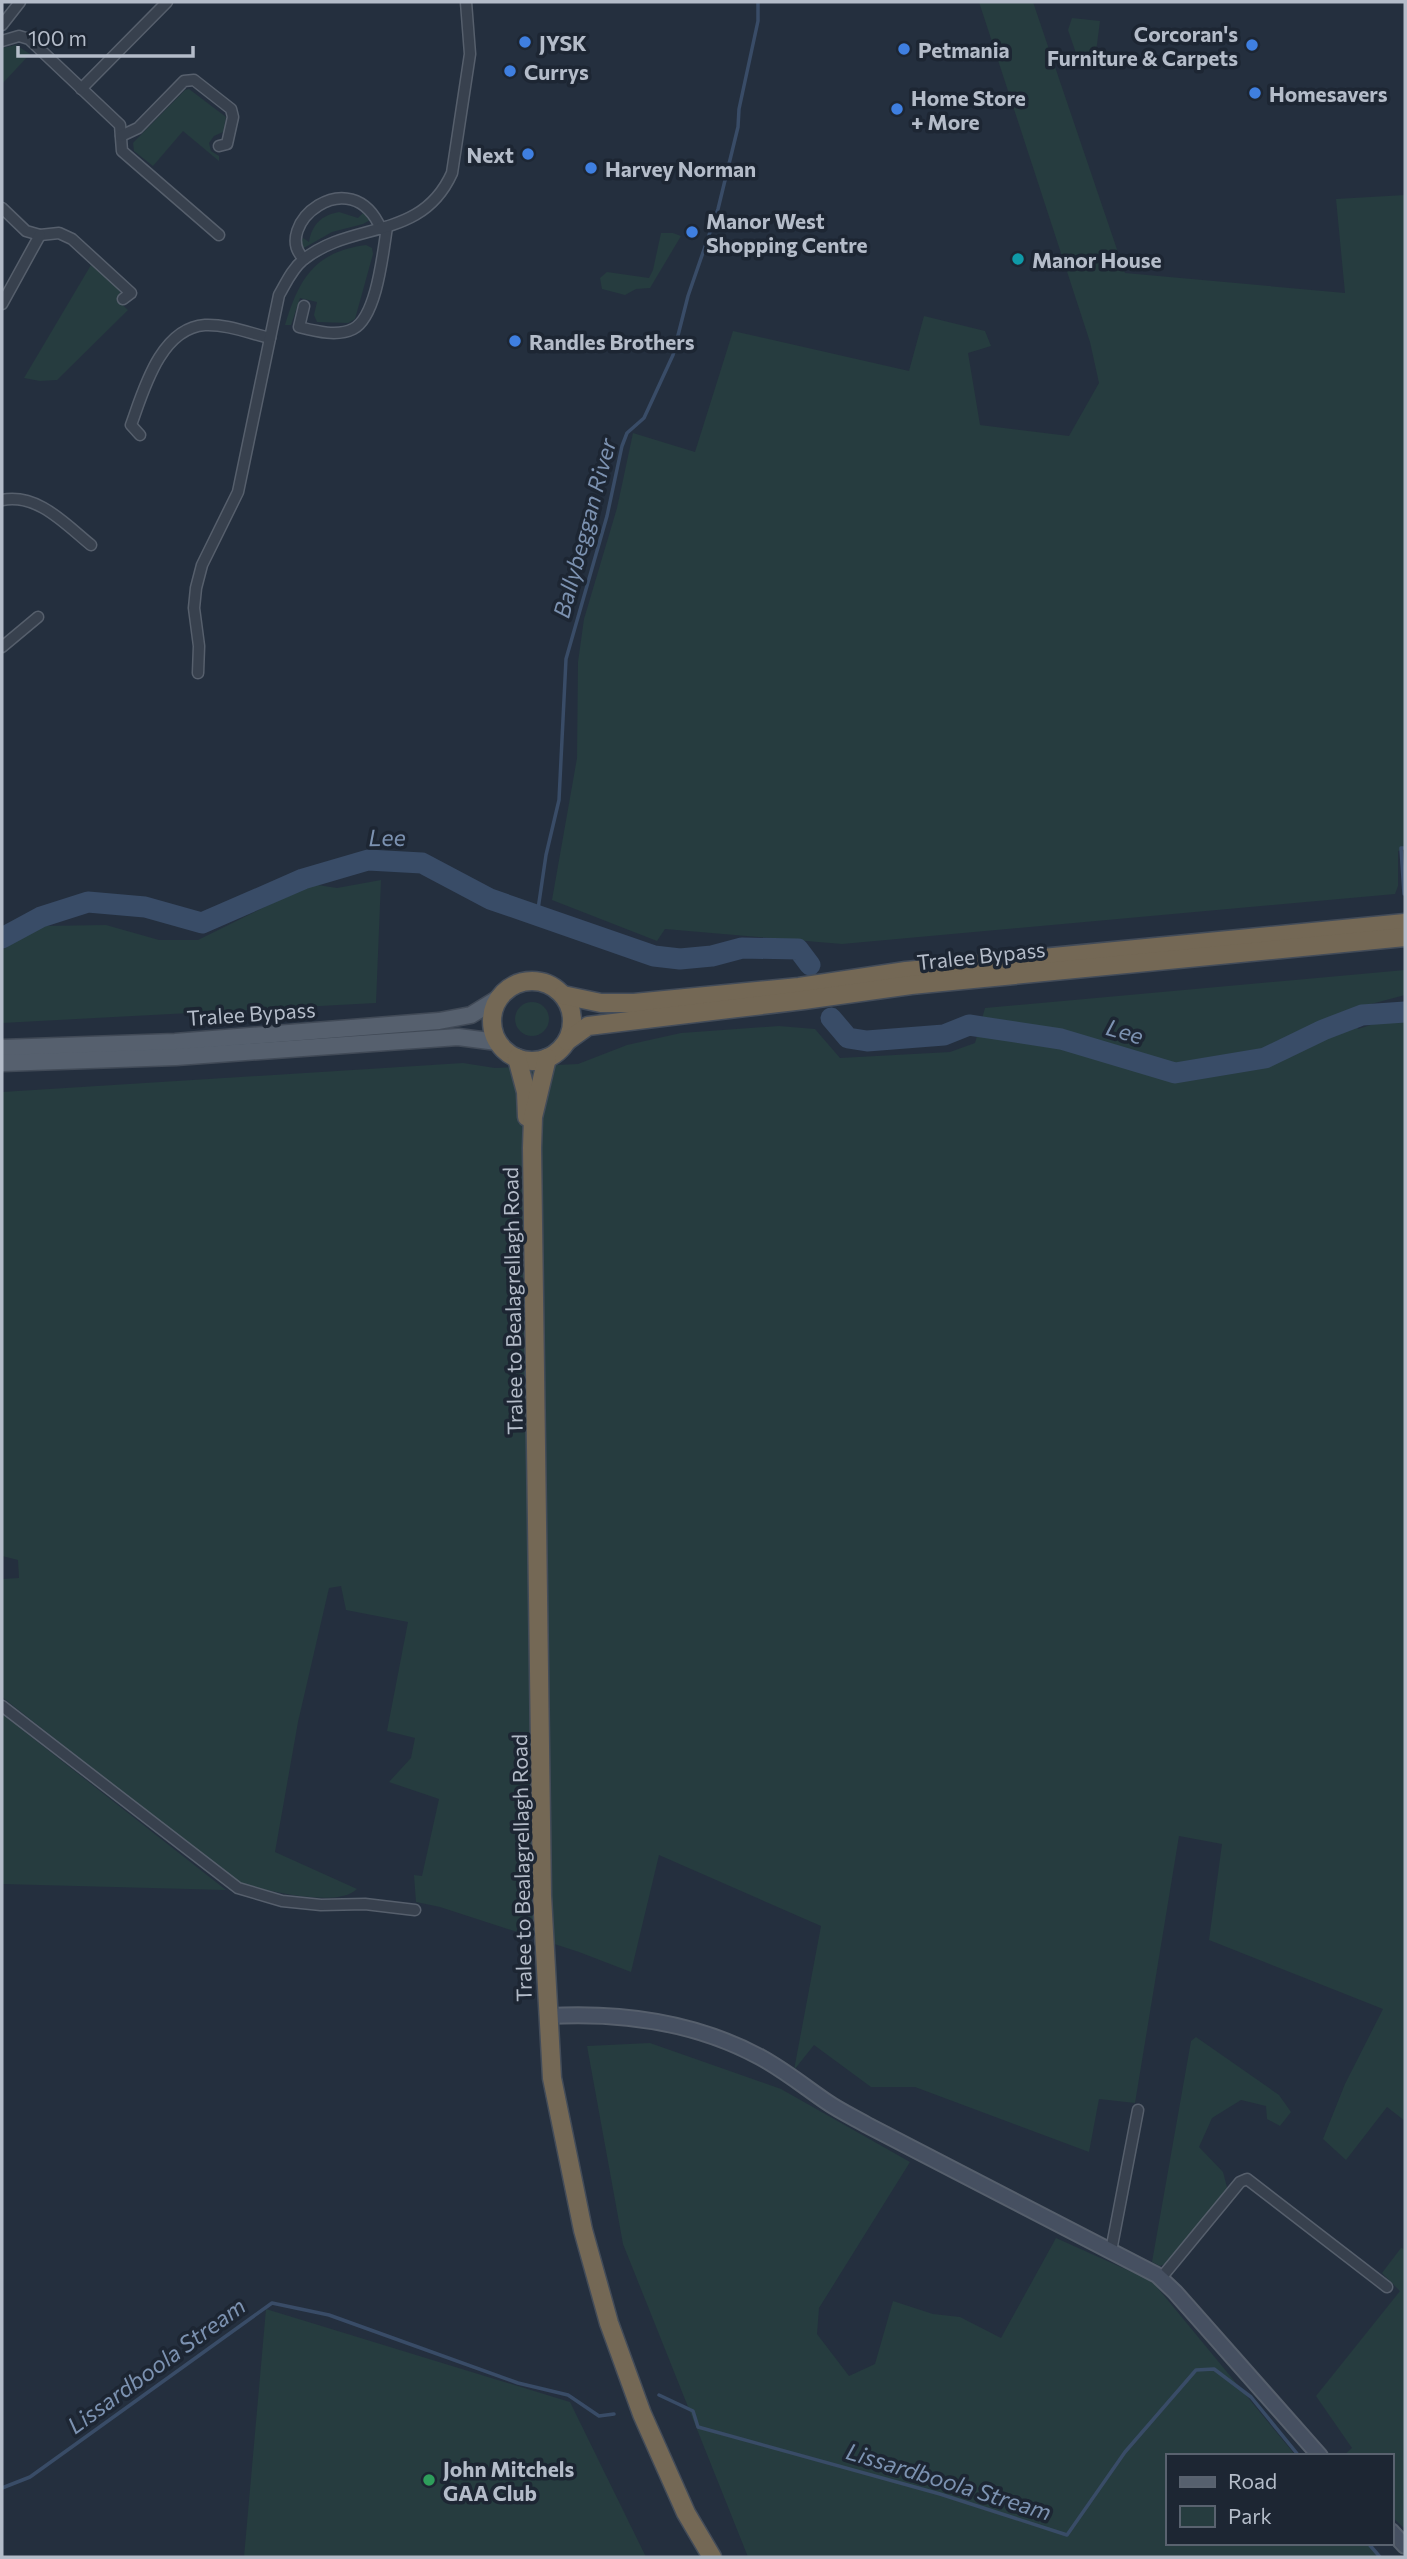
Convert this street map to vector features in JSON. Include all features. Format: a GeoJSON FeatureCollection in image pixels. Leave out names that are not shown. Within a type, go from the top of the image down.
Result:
{"type":"FeatureCollection","features":[{"type":"Feature","properties":{"kind":"highway","name":"Tralee Bypass"},"geometry":{"type":"LineString","coordinates":[[567,1041],[588,1026],[839,988],[906,971],[1405,923]]}},
{"type":"Feature","properties":{"kind":"highway","name":"Tralee Bypass"},"geometry":{"type":"LineString","coordinates":[[839,988],[911,985],[1405,937]]}},
{"type":"Feature","properties":{"kind":"highway"},"geometry":{"type":"LineString","coordinates":[[527,980],[553,986],[563,995],[572,1017],[567,1041],[559,1050],[537,1061],[517,1058],[506,1052],[497,1042],[491,1021],[497,999],[516,984],[527,980]]}},
{"type":"Feature","properties":{"kind":"highway","name":"Tralee Bypass"},"geometry":{"type":"LineString","coordinates":[[563,995],[601,1003],[634,1003],[802,994]]}},
{"type":"Feature","properties":{"kind":"highway","name":"Tralee to Bealagrellagh Road"},"geometry":{"type":"LineString","coordinates":[[517,1058],[526,1091],[533,1148]]}},
{"type":"Feature","properties":{"kind":"highway","name":"Tralee to Bealagrellagh Road"},"geometry":{"type":"LineString","coordinates":[[547,1058],[533,1117],[533,1148],[542,1896],[552,2078],[583,2230],[609,2323],[642,2414],[686,2513],[712,2557]]}},
{"type":"Feature","properties":{"kind":"main road","name":"Tralee Bypass"},"geometry":{"type":"LineString","coordinates":[[2,1048],[175,1042],[439,1021],[471,1015],[497,999]]}},
{"type":"Feature","properties":{"kind":"main road","name":"Tralee Bypass"},"geometry":{"type":"LineString","coordinates":[[2,1063],[176,1057],[458,1037],[497,1042]]}},
{"type":"Feature","properties":{"kind":"street"},"geometry":{"type":"LineString","coordinates":[[2,25],[20,2]]}},
{"type":"Feature","properties":{"kind":"street"},"geometry":{"type":"LineString","coordinates":[[81,89],[167,2]]}},
{"type":"Feature","properties":{"kind":"street"},"geometry":{"type":"LineString","coordinates":[[198,673],[199,646],[194,608],[196,588],[202,565],[238,492],[279,296],[294,269],[304,259],[351,237],[406,220],[434,204],[445,188],[452,173],[470,54],[466,2]]}},
{"type":"Feature","properties":{"kind":"street"},"geometry":{"type":"LineString","coordinates":[[2,41],[19,36],[29,39],[120,125],[122,151],[219,234]]}},
{"type":"Feature","properties":{"kind":"street"},"geometry":{"type":"LineString","coordinates":[[121,136],[138,128],[184,81],[194,80],[231,109],[233,117],[226,144],[219,146]]}},
{"type":"Feature","properties":{"kind":"street"},"geometry":{"type":"LineString","coordinates":[[304,259],[295,244],[297,230],[315,206],[326,200],[340,197],[362,204],[384,228],[372,299],[362,323],[352,330],[339,333],[299,327],[304,306]]}},
{"type":"Feature","properties":{"kind":"street"},"geometry":{"type":"LineString","coordinates":[[2,208],[26,230],[40,234],[59,233],[72,239],[131,293],[123,299]]}},
{"type":"Feature","properties":{"kind":"street"},"geometry":{"type":"LineString","coordinates":[[2,304],[40,234]]}},
{"type":"Feature","properties":{"kind":"street"},"geometry":{"type":"LineString","coordinates":[[140,435],[131,425],[144,389],[156,360],[175,339],[190,329],[205,326],[233,329],[270,338]]}},
{"type":"Feature","properties":{"kind":"street"},"geometry":{"type":"LineString","coordinates":[[2,500],[18,499],[40,504],[91,545]]}},
{"type":"Feature","properties":{"kind":"street"},"geometry":{"type":"LineString","coordinates":[[2,647],[38,617]]}},
{"type":"Feature","properties":{"kind":"street"},"geometry":{"type":"LineString","coordinates":[[2,1706],[238,1888],[282,1901],[321,1905],[365,1904],[415,1910]]}},
{"type":"Feature","properties":{"kind":"street"},"geometry":{"type":"LineString","coordinates":[[548,2016],[576,2014],[670,2023],[733,2044],[763,2058],[869,2126],[1161,2278],[1318,2454]]}},
{"type":"Feature","properties":{"kind":"street"},"geometry":{"type":"LineString","coordinates":[[1111,2250],[1138,2110]]}},
{"type":"Feature","properties":{"kind":"street"},"geometry":{"type":"LineString","coordinates":[[1161,2278],[1240,2182],[1247,2179],[1387,2287]]}},
{"type":"Feature","properties":{"kind":"street"},"geometry":{"type":"LineString","coordinates":[[1393,2533],[1405,2546]]}},
{"type":"Feature","properties":{"kind":"green space"},"geometry":{"type":"Polygon","coordinates":[[[979,2],[1033,2],[1125,273],[1345,293],[1336,199],[1405,195],[1405,850],[1398,851],[1398,886],[1395,894],[842,944],[665,929],[657,941],[552,900],[577,758],[578,662],[584,619],[617,508],[633,433],[695,452],[733,331],[909,371],[924,316],[985,331],[991,346],[968,353],[980,425],[1069,436],[1099,383],[1090,342],[979,2]]]}},
{"type":"Feature","properties":{"kind":"green space"},"geometry":{"type":"Polygon","coordinates":[[[1072,18],[1100,21],[1094,68],[1080,65],[1068,30],[1072,18]]]}},
{"type":"Feature","properties":{"kind":"green space"},"geometry":{"type":"Polygon","coordinates":[[[16,45],[30,54],[2,84],[2,48],[16,45]]]}},
{"type":"Feature","properties":{"kind":"green space"},"geometry":{"type":"Polygon","coordinates":[[[189,89],[226,117],[223,132],[214,136],[209,143],[211,151],[219,156],[219,161],[183,131],[153,166],[134,151],[133,143],[189,89]]]}},
{"type":"Feature","properties":{"kind":"green space"},"geometry":{"type":"Polygon","coordinates":[[[339,212],[358,218],[363,213],[370,220],[332,232],[302,249],[300,245],[303,238],[309,242],[319,221],[339,212]]]}},
{"type":"Feature","properties":{"kind":"green space"},"geometry":{"type":"Polygon","coordinates":[[[661,233],[681,236],[650,288],[636,289],[625,295],[602,289],[600,278],[607,272],[649,278],[661,233]]]}},
{"type":"Feature","properties":{"kind":"green space"},"geometry":{"type":"Polygon","coordinates":[[[366,245],[372,248],[373,254],[355,319],[348,323],[317,322],[314,315],[317,302],[300,298],[291,325],[285,325],[296,294],[311,270],[333,254],[366,245]]]}},
{"type":"Feature","properties":{"kind":"green space"},"geometry":{"type":"Polygon","coordinates":[[[91,265],[121,290],[117,300],[128,310],[57,380],[24,378],[91,265]]]}},
{"type":"Feature","properties":{"kind":"green space"},"geometry":{"type":"Polygon","coordinates":[[[381,880],[376,1003],[2,1023],[2,950],[42,926],[106,925],[159,940],[198,940],[311,884],[337,888],[381,880]]]}},
{"type":"Feature","properties":{"kind":"green space"},"geometry":{"type":"Polygon","coordinates":[[[1405,970],[1405,995],[1356,1008],[1358,1029],[1405,1014],[1405,2121],[1387,2107],[1346,2160],[1323,2139],[1345,2084],[1383,2009],[1209,1940],[1222,1844],[1179,1836],[1135,2103],[1099,2099],[1089,2152],[915,2087],[871,2087],[814,2045],[794,2070],[821,1926],[659,1855],[631,1972],[579,1952],[440,1907],[416,1902],[414,1875],[422,1876],[439,1799],[389,1782],[411,1758],[415,1738],[387,1731],[408,1622],[346,1610],[341,1586],[329,1588],[298,1722],[275,1852],[357,1889],[347,1895],[317,1898],[299,1896],[237,1882],[2,1697],[2,1579],[19,1578],[18,1560],[2,1556],[2,1092],[463,1063],[495,1068],[578,1064],[627,1045],[681,1033],[779,1026],[815,1029],[840,1058],[950,1052],[975,1043],[985,1008],[1405,970]]]}},
{"type":"Feature","properties":{"kind":"green space"},"geometry":{"type":"Polygon","coordinates":[[[532,1002],[544,1007],[549,1019],[544,1031],[532,1036],[520,1031],[515,1019],[520,1007],[532,1002]]]}},
{"type":"Feature","properties":{"kind":"green space"},"geometry":{"type":"Polygon","coordinates":[[[2,1714],[226,1890],[2,1884],[2,1714]]]}},
{"type":"Feature","properties":{"kind":"green space"},"geometry":{"type":"Polygon","coordinates":[[[1196,2037],[1279,2095],[1291,2112],[1280,2126],[1267,2119],[1266,2106],[1241,2100],[1212,2118],[1199,2147],[1223,2172],[1228,2191],[1173,2261],[1160,2266],[1152,2262],[1191,2041],[1196,2037]]]}},
{"type":"Feature","properties":{"kind":"green space"},"geometry":{"type":"Polygon","coordinates":[[[650,2043],[781,2089],[910,2162],[819,2308],[817,2334],[849,2376],[875,2364],[893,2301],[933,2314],[960,2317],[1001,2338],[1056,2238],[1152,2281],[1294,2454],[1166,2454],[1166,2545],[1370,2545],[1379,2557],[748,2557],[623,2244],[587,2046],[650,2043]]]}},
{"type":"Feature","properties":{"kind":"green space"},"geometry":{"type":"Polygon","coordinates":[[[1401,2248],[1405,2249],[1405,2529],[1393,2518],[1393,2454],[1345,2454],[1352,2448],[1316,2396],[1400,2291],[1382,2273],[1401,2248]]]}},
{"type":"Feature","properties":{"kind":"green space","name":"John Mitchels GAA Club"},"geometry":{"type":"Polygon","coordinates":[[[266,2309],[570,2402],[646,2557],[244,2557],[266,2309]]]}},
{"type":"Feature","properties":{"kind":"waterway","name":"Ballybeggan River"},"geometry":{"type":"LineString","coordinates":[[537,916],[546,855],[559,800],[566,659],[607,516],[622,446],[627,433],[644,418],[673,355],[688,296],[718,209],[738,127],[739,109],[758,21],[758,2]]}},
{"type":"Feature","properties":{"kind":"waterway"},"geometry":{"type":"LineString","coordinates":[[1404,894],[1401,848],[1405,848]]}},
{"type":"Feature","properties":{"kind":"waterway","name":"Lee"},"geometry":{"type":"LineString","coordinates":[[2,938],[41,917],[88,902],[145,907],[202,923],[303,879],[368,860],[422,863],[490,899],[654,956],[680,959],[712,956],[742,948],[798,949],[810,965]]}},
{"type":"Feature","properties":{"kind":"waterway","name":"Lee"},"geometry":{"type":"LineString","coordinates":[[1362,1015],[1405,1004]]}},
{"type":"Feature","properties":{"kind":"waterway","name":"Lee"},"geometry":{"type":"LineString","coordinates":[[831,1018],[848,1038],[867,1041],[944,1035],[969,1025],[1061,1039],[1175,1073],[1265,1058],[1362,1015],[1405,1012]]}},
{"type":"Feature","properties":{"kind":"waterway","name":"Lissardboola Stream"},"geometry":{"type":"LineString","coordinates":[[2,2488],[30,2477],[272,2303],[329,2315],[518,2383],[568,2395],[599,2416],[614,2414]]}},
{"type":"Feature","properties":{"kind":"waterway","name":"Lissardboola Stream"},"geometry":{"type":"LineString","coordinates":[[659,2395],[693,2411],[698,2427],[940,2494],[1067,2535],[1125,2452],[1196,2370],[1214,2369],[1251,2397],[1297,2454]]}},
{"type":"Feature","properties":{"kind":"waterway","name":"Lissardboola Stream"},"geometry":{"type":"LineString","coordinates":[[1370,2545],[1380,2557]]}},
{"type":"Feature","properties":{"kind":"place","name":"JYSK"},"geometry":{"type":"Point","coordinates":[525,42]}},
{"type":"Feature","properties":{"kind":"place","name":"Corcoran's Furniture & Carpets"},"geometry":{"type":"Point","coordinates":[1252,45]}},
{"type":"Feature","properties":{"kind":"place","name":"Petmania"},"geometry":{"type":"Point","coordinates":[904,49]}},
{"type":"Feature","properties":{"kind":"place","name":"Currys"},"geometry":{"type":"Point","coordinates":[510,71]}},
{"type":"Feature","properties":{"kind":"place","name":"Homesavers"},"geometry":{"type":"Point","coordinates":[1255,93]}},
{"type":"Feature","properties":{"kind":"place","name":"Home Store + More"},"geometry":{"type":"Point","coordinates":[897,109]}},
{"type":"Feature","properties":{"kind":"place","name":"Next"},"geometry":{"type":"Point","coordinates":[528,154]}},
{"type":"Feature","properties":{"kind":"place","name":"Harvey Norman"},"geometry":{"type":"Point","coordinates":[591,168]}},
{"type":"Feature","properties":{"kind":"place","name":"Manor West Shopping Centre"},"geometry":{"type":"Point","coordinates":[692,232]}},
{"type":"Feature","properties":{"kind":"place","name":"Manor House"},"geometry":{"type":"Point","coordinates":[1018,259]}},
{"type":"Feature","properties":{"kind":"place","name":"Randles Brothers"},"geometry":{"type":"Point","coordinates":[515,341]}},
{"type":"Feature","properties":{"kind":"place","name":"John Mitchels GAA Club"},"geometry":{"type":"Point","coordinates":[429,2480]}}]}
